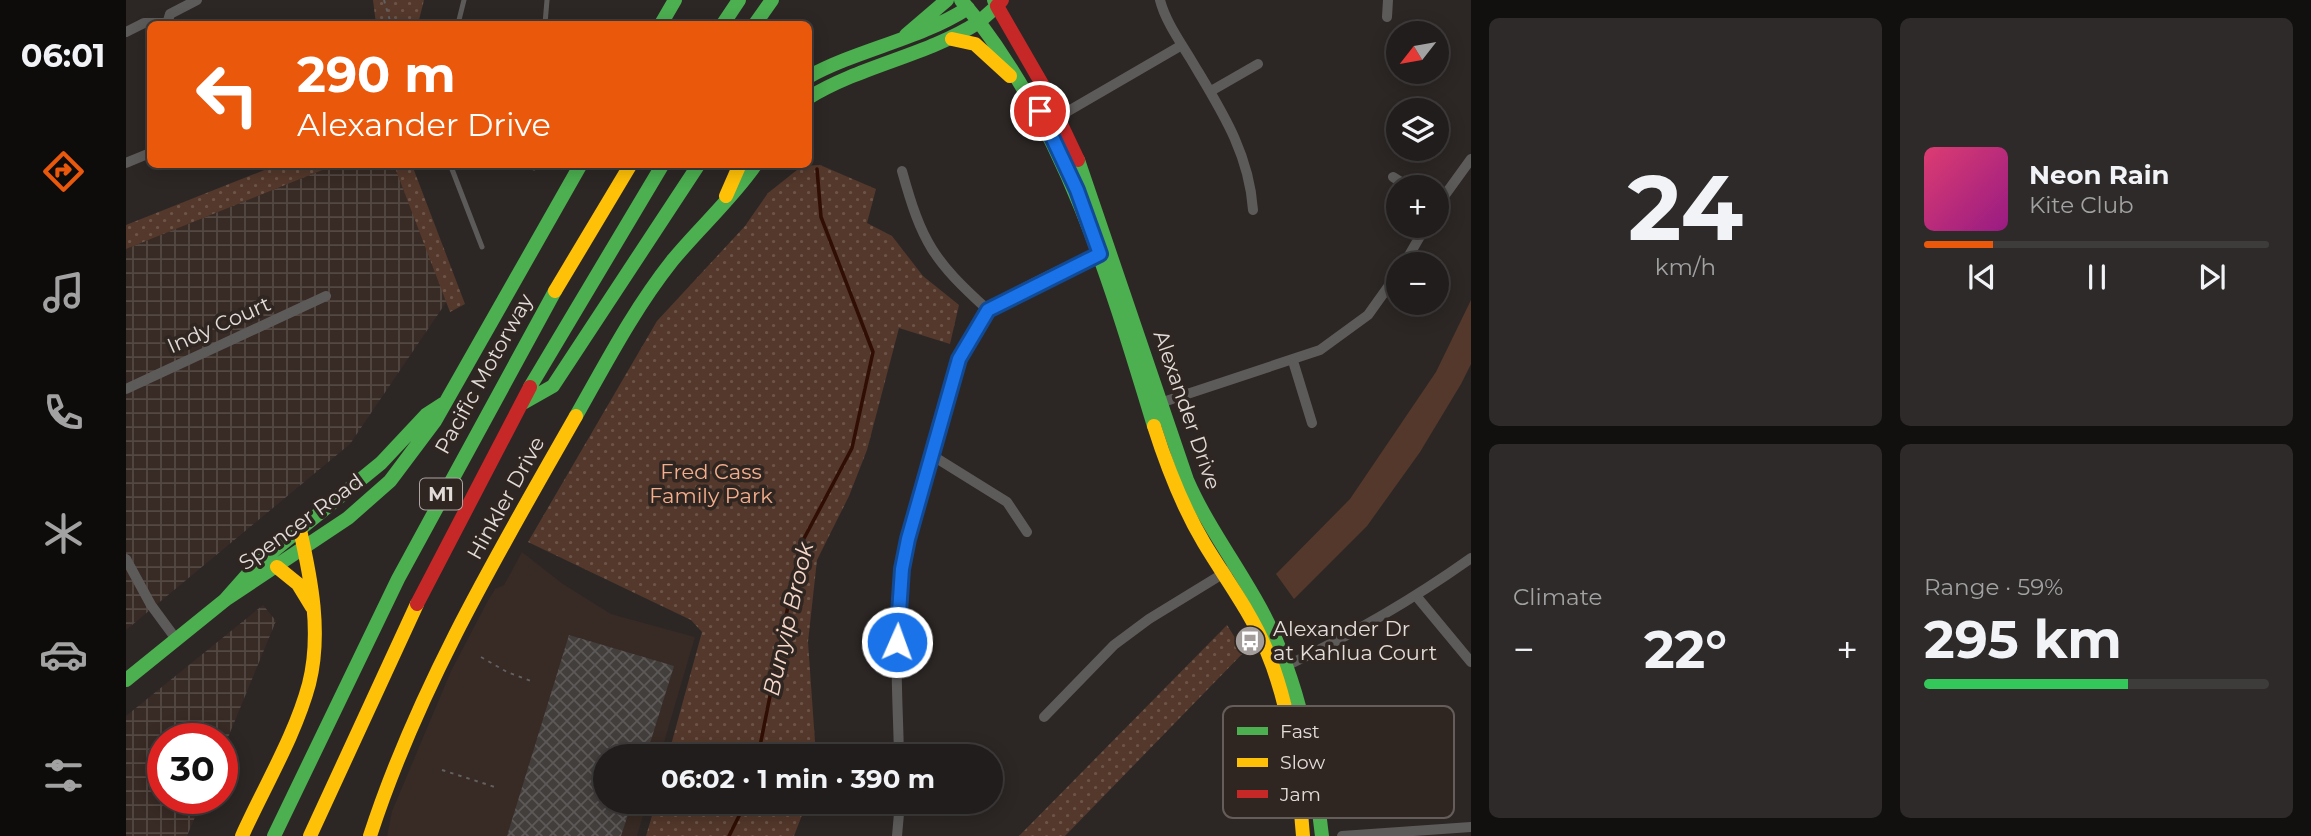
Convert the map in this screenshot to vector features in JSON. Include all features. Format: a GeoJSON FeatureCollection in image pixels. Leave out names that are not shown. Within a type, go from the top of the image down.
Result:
{"type":"FeatureCollection","features":[{"type":"Feature","properties":{"kind":"main road"},"geometry":{"type":"LineString","coordinates":[[725,21],[739,0]]}},
{"type":"Feature","properties":{"kind":"main road"},"geometry":{"type":"LineString","coordinates":[[757,21],[772,0]]}},
{"type":"Feature","properties":{"kind":"main road"},"geometry":{"type":"LineString","coordinates":[[897,42],[947,0]]}},
{"type":"Feature","properties":{"kind":"main road"},"geometry":{"type":"LineString","coordinates":[[663,21],[674,1]]}},
{"type":"Feature","properties":{"kind":"main road"},"geometry":{"type":"LineString","coordinates":[[812,96],[842,77],[952,39],[979,22],[998,2]]}},
{"type":"Feature","properties":{"kind":"main road","name":"Alexander Drive"},"geometry":{"type":"LineString","coordinates":[[998,2],[1105,252],[1155,405],[1180,496],[1229,570],[1262,610],[1288,665],[1300,706]]}},
{"type":"Feature","properties":{"kind":"main road"},"geometry":{"type":"LineString","coordinates":[[812,75],[844,59],[938,27],[968,3]]}},
{"type":"Feature","properties":{"kind":"main road","name":"Alexander Drive"},"geometry":{"type":"LineString","coordinates":[[968,3],[1048,117]]}},
{"type":"Feature","properties":{"kind":"main road"},"geometry":{"type":"LineString","coordinates":[[952,39],[972,42],[990,56],[1048,117]]}},
{"type":"Feature","properties":{"kind":"main road","name":"Spencer Road"},"geometry":{"type":"LineString","coordinates":[[126,680],[225,600],[348,518],[390,481],[419,444],[444,403],[579,168]]}},
{"type":"Feature","properties":{"kind":"main road","name":"Pacific Motorway"},"geometry":{"type":"LineString","coordinates":[[274,836],[341,687],[436,503],[539,318],[629,168]]}},
{"type":"Feature","properties":{"kind":"main road","name":"M1"},"geometry":{"type":"LineString","coordinates":[[310,836],[416,604],[520,404],[661,168]]}},
{"type":"Feature","properties":{"kind":"main road"},"geometry":{"type":"LineString","coordinates":[[520,404],[553,386],[696,168]]}},
{"type":"Feature","properties":{"kind":"main road","name":"Hinkler Drive"},"geometry":{"type":"LineString","coordinates":[[717,212],[738,168]]}},
{"type":"Feature","properties":{"kind":"main road","name":"Hinkler Drive"},"geometry":{"type":"LineString","coordinates":[[372,833],[381,802],[427,693],[511,530],[646,293],[738,190],[753,168]]}},
{"type":"Feature","properties":{"kind":"main road","name":"Spencer Road"},"geometry":{"type":"LineString","coordinates":[[225,600],[256,565],[381,463],[426,415],[444,403]]}},
{"type":"Feature","properties":{"kind":"main road"},"geometry":{"type":"LineString","coordinates":[[242,836],[304,700],[314,647],[313,586],[300,530]]}},
{"type":"Feature","properties":{"kind":"main road"},"geometry":{"type":"LineString","coordinates":[[278,566],[298,584],[312,607]]}},
{"type":"Feature","properties":{"kind":"main road","name":"Alexander Drive"},"geometry":{"type":"LineString","coordinates":[[1229,570],[1265,647],[1284,706]]}},
{"type":"Feature","properties":{"kind":"main road","name":"Alexander Drive"},"geometry":{"type":"LineString","coordinates":[[1301,818],[1303,836]]}},
{"type":"Feature","properties":{"kind":"main road","name":"Alexander Drive"},"geometry":{"type":"LineString","coordinates":[[1320,818],[1322,836]]}},
{"type":"Feature","properties":{"kind":"street"},"geometry":{"type":"LineString","coordinates":[[168,21],[170,14],[197,0]]}},
{"type":"Feature","properties":{"kind":"street"},"geometry":{"type":"LineString","coordinates":[[1160,0],[1182,45],[1241,149],[1253,210]]}},
{"type":"Feature","properties":{"kind":"street"},"geometry":{"type":"LineString","coordinates":[[1387,17],[1388,0]]}},
{"type":"Feature","properties":{"kind":"street"},"geometry":{"type":"LineString","coordinates":[[126,32],[147,23]]}},
{"type":"Feature","properties":{"kind":"street"},"geometry":{"type":"LineString","coordinates":[[1048,117],[1182,45]]}},
{"type":"Feature","properties":{"kind":"street"},"geometry":{"type":"LineString","coordinates":[[1210,91],[1258,64]]}},
{"type":"Feature","properties":{"kind":"street"},"geometry":{"type":"LineString","coordinates":[[126,163],[147,154]]}},
{"type":"Feature","properties":{"kind":"street"},"geometry":{"type":"LineString","coordinates":[[1449,189],[1471,159]]}},
{"type":"Feature","properties":{"kind":"street"},"geometry":{"type":"LineString","coordinates":[[902,171],[919,229],[930,251],[988,310]]}},
{"type":"Feature","properties":{"kind":"street"},"geometry":{"type":"LineString","coordinates":[[899,744],[897,630],[902,569],[959,359],[988,310],[1105,252]]}},
{"type":"Feature","properties":{"kind":"street"},"geometry":{"type":"LineString","coordinates":[[1155,405],[1320,350],[1354,327],[1386,292]]}},
{"type":"Feature","properties":{"kind":"street","name":"Indy Court"},"geometry":{"type":"LineString","coordinates":[[126,389],[327,296]]}},
{"type":"Feature","properties":{"kind":"street"},"geometry":{"type":"LineString","coordinates":[[1293,361],[1311,423]]}},
{"type":"Feature","properties":{"kind":"street"},"geometry":{"type":"LineString","coordinates":[[933,456],[1007,502],[1027,532]]}},
{"type":"Feature","properties":{"kind":"street"},"geometry":{"type":"LineString","coordinates":[[1288,665],[1364,628],[1417,597],[1471,558]]}},
{"type":"Feature","properties":{"kind":"street"},"geometry":{"type":"LineString","coordinates":[[126,559],[151,606],[176,639]]}},
{"type":"Feature","properties":{"kind":"street"},"geometry":{"type":"LineString","coordinates":[[1044,717],[1114,645],[1149,619],[1229,570]]}},
{"type":"Feature","properties":{"kind":"street"},"geometry":{"type":"LineString","coordinates":[[1417,597],[1471,662]]}},
{"type":"Feature","properties":{"kind":"street"},"geometry":{"type":"LineString","coordinates":[[897,836],[899,814]]}},
{"type":"Feature","properties":{"kind":"street"},"geometry":{"type":"LineString","coordinates":[[1342,836],[1465,830]]}},
{"type":"Feature","properties":{"kind":"lane"},"geometry":{"type":"LineString","coordinates":[[459,21],[464,0]]}},
{"type":"Feature","properties":{"kind":"lane"},"geometry":{"type":"LineString","coordinates":[[545,21],[547,0]]}},
{"type":"Feature","properties":{"kind":"lane"},"geometry":{"type":"LineString","coordinates":[[452,168],[482,247]]}},
{"type":"Feature","properties":{"kind":"path"},"geometry":{"type":"LineString","coordinates":[[384,0],[390,21]]}},
{"type":"Feature","properties":{"kind":"path"},"geometry":{"type":"LineString","coordinates":[[481,657],[507,672],[531,681]]}},
{"type":"Feature","properties":{"kind":"path"},"geometry":{"type":"LineString","coordinates":[[442,770],[498,788]]}},
{"type":"Feature","properties":{"kind":"shaded area"},"geometry":{"type":"Polygon","coordinates":[[[328,168],[395,168],[447,301],[350,444],[126,630],[126,249],[328,168]]]}},
{"type":"Feature","properties":{"kind":"shaded area"},"geometry":{"type":"Polygon","coordinates":[[[522,552],[563,584],[611,614],[695,637],[664,744],[593,744],[593,814],[643,814],[637,836],[387,836],[392,811],[451,671],[495,589],[504,585],[522,552]]]}},
{"type":"Feature","properties":{"kind":"shaded area"},"geometry":{"type":"Polygon","coordinates":[[[263,605],[276,621],[234,723],[147,723],[147,814],[196,814],[187,836],[126,836],[126,716],[263,605]]]}},
{"type":"Feature","properties":{"kind":"green space"},"geometry":{"type":"Polygon","coordinates":[[[373,0],[424,0],[419,21],[376,21],[373,0]]]}},
{"type":"Feature","properties":{"kind":"green space","name":"Fred Cass Family Park"},"geometry":{"type":"Polygon","coordinates":[[[812,165],[820,165],[876,189],[867,223],[892,236],[923,276],[959,305],[950,344],[899,328],[867,450],[849,496],[817,560],[808,642],[815,744],[671,744],[702,632],[691,620],[528,542],[657,321],[745,226],[768,193],[799,168],[812,168],[812,165]]]}},
{"type":"Feature","properties":{"kind":"green space"},"geometry":{"type":"Polygon","coordinates":[[[269,168],[328,168],[126,249],[126,225],[269,168]]]}},
{"type":"Feature","properties":{"kind":"green space"},"geometry":{"type":"Polygon","coordinates":[[[395,168],[413,168],[465,304],[450,312],[395,168]]]}},
{"type":"Feature","properties":{"kind":"green space"},"geometry":{"type":"Polygon","coordinates":[[[1471,300],[1471,364],[1461,384],[1420,452],[1367,526],[1294,599],[1276,574],[1350,499],[1436,372],[1471,300]]]}},
{"type":"Feature","properties":{"kind":"green space"},"geometry":{"type":"Polygon","coordinates":[[[1227,625],[1244,652],[1065,836],[1019,836],[1227,625]]]}},
{"type":"Feature","properties":{"kind":"green space"},"geometry":{"type":"Polygon","coordinates":[[[652,814],[802,814],[794,836],[646,836],[652,814]]]}},
{"type":"Feature","properties":{"kind":"building"},"geometry":{"type":"Polygon","coordinates":[[[569,635],[674,666],[650,744],[593,744],[593,814],[628,814],[621,836],[507,836],[569,635]]]}},
{"type":"Feature","properties":{"kind":"waterway","name":"Bunyip Brook"},"geometry":{"type":"LineString","coordinates":[[760,744],[800,546],[852,448],[873,352],[821,217],[817,169]]}},
{"type":"Feature","properties":{"kind":"waterway","name":"Bunyip Brook"},"geometry":{"type":"LineString","coordinates":[[729,836],[740,814]]}},
{"type":"Feature","properties":{"kind":"traffic: fast"},"geometry":{"type":"LineString","coordinates":[[663,21],[675,0]]}},
{"type":"Feature","properties":{"kind":"traffic: fast"},"geometry":{"type":"LineString","coordinates":[[725,21],[739,0]]}},
{"type":"Feature","properties":{"kind":"traffic: fast"},"geometry":{"type":"LineString","coordinates":[[757,21],[772,0]]}},
{"type":"Feature","properties":{"kind":"traffic: fast"},"geometry":{"type":"LineString","coordinates":[[906,35],[947,0]]}},
{"type":"Feature","properties":{"kind":"traffic: fast"},"geometry":{"type":"LineString","coordinates":[[961,0],[979,22],[997,6],[994,0]]}},
{"type":"Feature","properties":{"kind":"traffic: fast"},"geometry":{"type":"LineString","coordinates":[[812,75],[909,37],[968,8]]}},
{"type":"Feature","properties":{"kind":"traffic: fast"},"geometry":{"type":"LineString","coordinates":[[812,96],[850,77],[938,44],[979,22],[1011,68],[1063,165],[1103,268],[1154,426]]}},
{"type":"Feature","properties":{"kind":"traffic: fast"},"geometry":{"type":"LineString","coordinates":[[1078,160],[1187,480],[1264,615],[1287,668],[1299,706]]}},
{"type":"Feature","properties":{"kind":"traffic: fast"},"geometry":{"type":"LineString","coordinates":[[225,600],[348,518],[390,481],[435,421],[579,168]]}},
{"type":"Feature","properties":{"kind":"traffic: fast"},"geometry":{"type":"LineString","coordinates":[[530,387],[661,168]]}},
{"type":"Feature","properties":{"kind":"traffic: fast"},"geometry":{"type":"LineString","coordinates":[[523,403],[553,386],[696,168]]}},
{"type":"Feature","properties":{"kind":"traffic: fast"},"geometry":{"type":"LineString","coordinates":[[576,416],[658,279],[753,168]]}},
{"type":"Feature","properties":{"kind":"traffic: fast"},"geometry":{"type":"LineString","coordinates":[[274,836],[398,579],[555,291]]}},
{"type":"Feature","properties":{"kind":"traffic: fast"},"geometry":{"type":"LineString","coordinates":[[126,680],[225,600],[256,565],[381,463],[426,415],[443,404]]}},
{"type":"Feature","properties":{"kind":"traffic: fast"},"geometry":{"type":"LineString","coordinates":[[1319,818],[1322,836]]}},
{"type":"Feature","properties":{"kind":"traffic: slow"},"geometry":{"type":"LineString","coordinates":[[952,39],[975,44],[1010,76]]}},
{"type":"Feature","properties":{"kind":"traffic: slow"},"geometry":{"type":"LineString","coordinates":[[555,291],[629,168]]}},
{"type":"Feature","properties":{"kind":"traffic: slow"},"geometry":{"type":"LineString","coordinates":[[726,196],[738,168]]}},
{"type":"Feature","properties":{"kind":"traffic: slow"},"geometry":{"type":"LineString","coordinates":[[370,836],[389,781],[436,674],[490,569],[576,416]]}},
{"type":"Feature","properties":{"kind":"traffic: slow"},"geometry":{"type":"LineString","coordinates":[[1154,426],[1189,515],[1253,621],[1275,671],[1285,706]]}},
{"type":"Feature","properties":{"kind":"traffic: slow"},"geometry":{"type":"LineString","coordinates":[[242,836],[296,723],[313,665],[314,606],[300,530]]}},
{"type":"Feature","properties":{"kind":"traffic: slow"},"geometry":{"type":"LineString","coordinates":[[277,567],[298,584],[312,607]]}},
{"type":"Feature","properties":{"kind":"traffic: slow"},"geometry":{"type":"LineString","coordinates":[[310,836],[417,604]]}},
{"type":"Feature","properties":{"kind":"traffic: slow"},"geometry":{"type":"LineString","coordinates":[[1302,818],[1303,836]]}},
{"type":"Feature","properties":{"kind":"traffic: jam"},"geometry":{"type":"LineString","coordinates":[[1002,0],[997,6],[1042,84],[1078,160]]}},
{"type":"Feature","properties":{"kind":"traffic: jam"},"geometry":{"type":"LineString","coordinates":[[417,604],[530,387]]}},
{"type":"Feature","properties":{"kind":"place","name":"Alexander Dr at Kahlua Court"},"geometry":{"type":"Point","coordinates":[1250,641]}},
{"type":"Feature","properties":{"kind":"route"},"geometry":{"type":"LineString","coordinates":[[897,642],[902,569],[908,539],[959,359],[988,310],[1069,267],[1100,254],[1077,190],[1040,111]]}}]}
